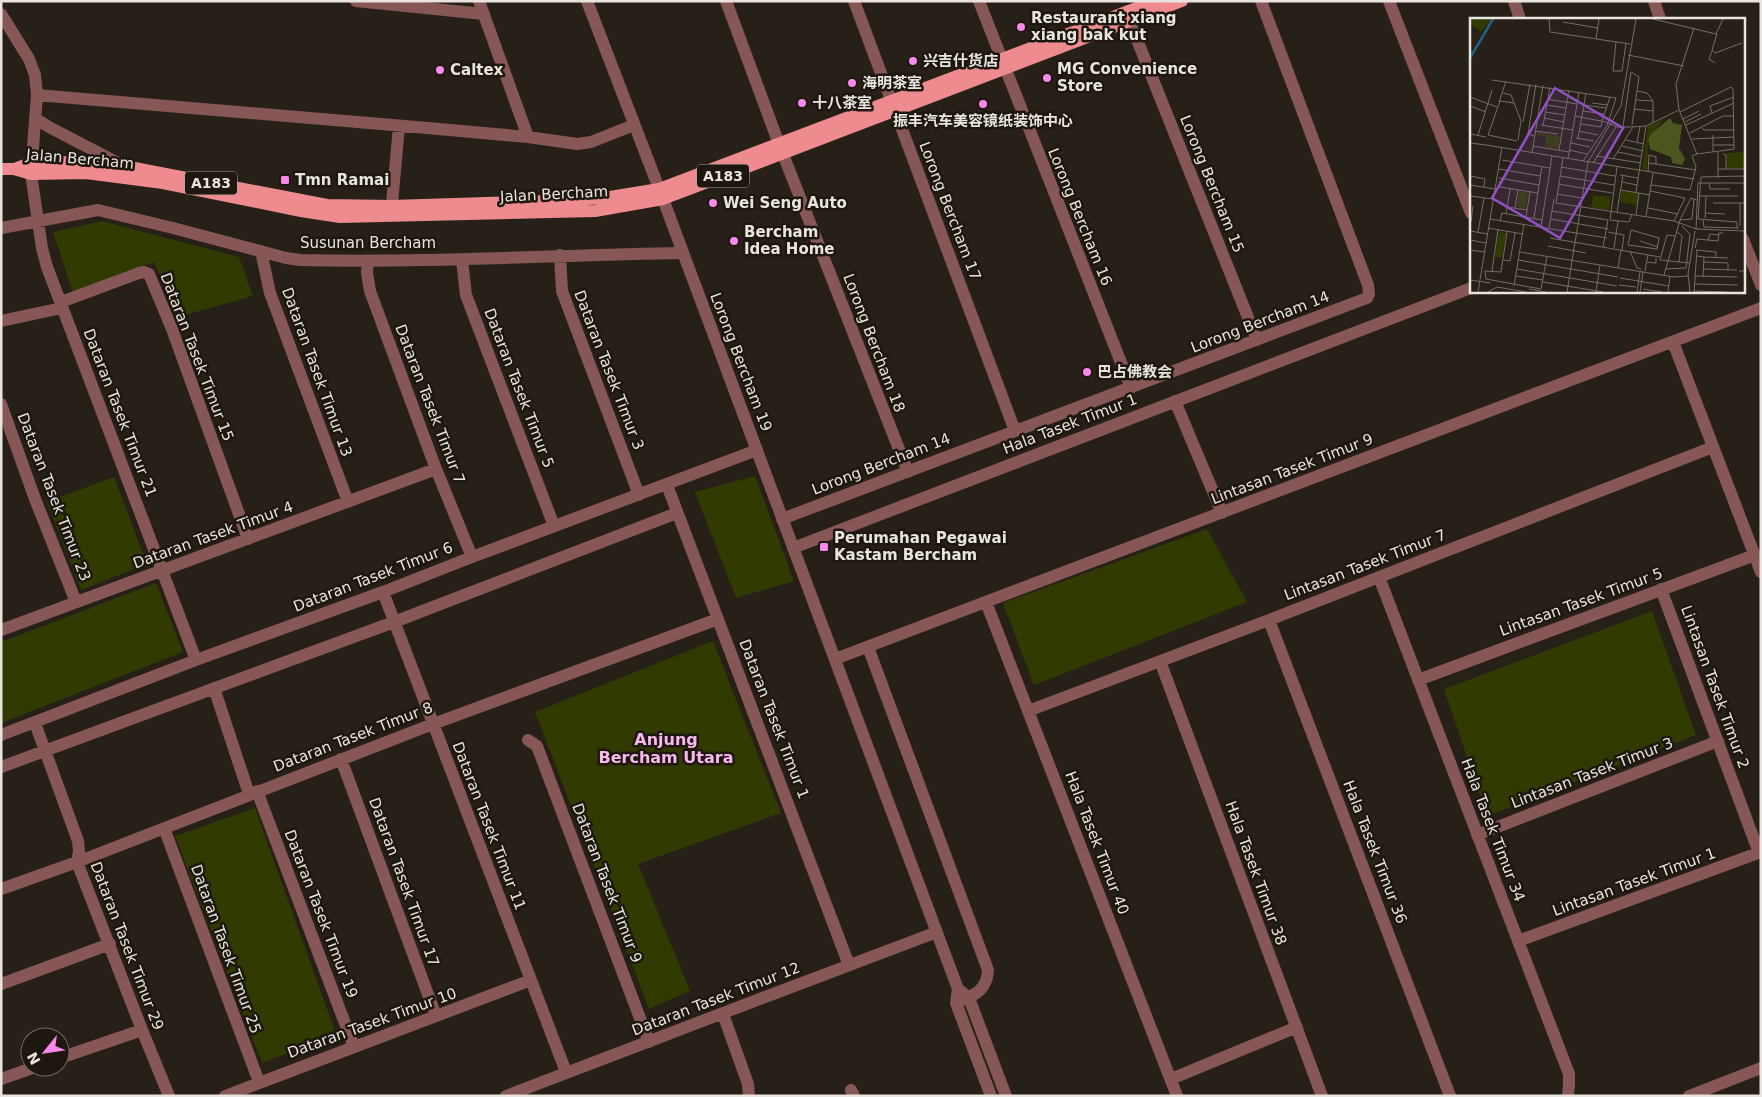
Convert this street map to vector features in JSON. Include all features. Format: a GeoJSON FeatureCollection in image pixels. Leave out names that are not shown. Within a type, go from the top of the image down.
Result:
{"type":"FeatureCollection","features":[{"type":"Feature","properties":{"kind":"main road","name":"Jalan Bercham"},"geometry":{"type":"LineString","coordinates":[[1128,17],[1155,1]]}},
{"type":"Feature","properties":{"kind":"main road","name":"Jalan Bercham"},"geometry":{"type":"LineString","coordinates":[[8,169],[30,168],[86,173],[163,183],[328,216],[392,210],[661,194],[1128,17],[1182,1]]}},
{"type":"Feature","properties":{"kind":"main road","name":"Jalan Bercham"},"geometry":{"type":"LineString","coordinates":[[30,168],[62,162],[124,166],[326,205],[392,210]]}},
{"type":"Feature","properties":{"kind":"street"},"geometry":{"type":"LineString","coordinates":[[356,1],[481,7],[528,137]]}},
{"type":"Feature","properties":{"kind":"street","name":"Lorong Bercham 19"},"geometry":{"type":"LineString","coordinates":[[587,1],[958,989]]}},
{"type":"Feature","properties":{"kind":"street","name":"Lorong Bercham 18"},"geometry":{"type":"LineString","coordinates":[[726,1],[781,149],[908,472]]}},
{"type":"Feature","properties":{"kind":"street","name":"Lorong Bercham 17"},"geometry":{"type":"LineString","coordinates":[[854,1],[1015,431]]}},
{"type":"Feature","properties":{"kind":"street","name":"Lorong Bercham 16"},"geometry":{"type":"LineString","coordinates":[[979,1],[1131,388]]}},
{"type":"Feature","properties":{"kind":"street","name":"Lorong Bercham 14"},"geometry":{"type":"LineString","coordinates":[[782,519],[1366,298],[1370,290],[1261,1]]}},
{"type":"Feature","properties":{"kind":"street"},"geometry":{"type":"LineString","coordinates":[[1388,1],[1470,210]]}},
{"type":"Feature","properties":{"kind":"street"},"geometry":{"type":"LineString","coordinates":[[1514,1],[1520,18]]}},
{"type":"Feature","properties":{"kind":"street"},"geometry":{"type":"LineString","coordinates":[[1654,1],[1660,18]]}},
{"type":"Feature","properties":{"kind":"street","name":"Dataran Tasek Timur 21"},"geometry":{"type":"LineString","coordinates":[[1,14],[29,59],[35,74],[37,95],[30,168],[46,261],[196,660]]}},
{"type":"Feature","properties":{"kind":"street","name":"Lorong Bercham 15"},"geometry":{"type":"LineString","coordinates":[[1128,17],[1257,340]]}},
{"type":"Feature","properties":{"kind":"street"},"geometry":{"type":"LineString","coordinates":[[37,95],[528,137],[576,144],[591,142],[634,125]]}},
{"type":"Feature","properties":{"kind":"street"},"geometry":{"type":"LineString","coordinates":[[35,118],[124,166]]}},
{"type":"Feature","properties":{"kind":"street"},"geometry":{"type":"LineString","coordinates":[[392,210],[400,126]]}},
{"type":"Feature","properties":{"kind":"street","name":"Susunan Bercham"},"geometry":{"type":"LineString","coordinates":[[1,228],[98,210],[300,260],[462,260],[560,255],[683,253]]}},
{"type":"Feature","properties":{"kind":"street"},"geometry":{"type":"LineString","coordinates":[[1744,242],[1761,285]]}},
{"type":"Feature","properties":{"kind":"street","name":"Dataran Tasek Timur 13"},"geometry":{"type":"LineString","coordinates":[[261,251],[270,293],[348,502]]}},
{"type":"Feature","properties":{"kind":"street","name":"Dataran Tasek Timur 3"},"geometry":{"type":"LineString","coordinates":[[560,255],[562,291],[639,495]]}},
{"type":"Feature","properties":{"kind":"street","name":"Dataran Tasek Timur 7"},"geometry":{"type":"LineString","coordinates":[[368,260],[367,273],[370,291],[436,469],[472,557]]}},
{"type":"Feature","properties":{"kind":"street","name":"Dataran Tasek Timur 5"},"geometry":{"type":"LineString","coordinates":[[462,260],[466,295],[554,526]]}},
{"type":"Feature","properties":{"kind":"street","name":"Dataran Tasek Timur 15"},"geometry":{"type":"LineString","coordinates":[[61,305],[139,273],[149,274],[172,329],[248,539]]}},
{"type":"Feature","properties":{"kind":"street","name":"Hala Tasek Timur 1"},"geometry":{"type":"LineString","coordinates":[[793,548],[1470,288]]}},
{"type":"Feature","properties":{"kind":"street"},"geometry":{"type":"LineString","coordinates":[[1,321],[61,305]]}},
{"type":"Feature","properties":{"kind":"street","name":"Lintasan Tasek Timur 9"},"geometry":{"type":"LineString","coordinates":[[835,659],[1761,308]]}},
{"type":"Feature","properties":{"kind":"street"},"geometry":{"type":"LineString","coordinates":[[1673,342],[1761,572]]}},
{"type":"Feature","properties":{"kind":"street"},"geometry":{"type":"LineString","coordinates":[[1175,400],[1222,513]]}},
{"type":"Feature","properties":{"kind":"street","name":"Dataran Tasek Timur 23"},"geometry":{"type":"LineString","coordinates":[[1,404],[35,499],[76,602]]}},
{"type":"Feature","properties":{"kind":"street","name":"Lintasan Tasek Timur 7"},"geometry":{"type":"LineString","coordinates":[[1028,711],[1269,620],[1713,447]]}},
{"type":"Feature","properties":{"kind":"street","name":"Dataran Tasek Timur 6"},"geometry":{"type":"LineString","coordinates":[[1,736],[196,660],[383,592],[757,450]]}},
{"type":"Feature","properties":{"kind":"street","name":"Dataran Tasek Timur 4"},"geometry":{"type":"LineString","coordinates":[[1,630],[436,469]]}},
{"type":"Feature","properties":{"kind":"street","name":"Dataran Tasek Timur 1"},"geometry":{"type":"LineString","coordinates":[[667,485],[849,965]]}},
{"type":"Feature","properties":{"kind":"street"},"geometry":{"type":"LineString","coordinates":[[1,768],[45,750],[394,622],[677,513]]}},
{"type":"Feature","properties":{"kind":"street","name":"Lintasan Tasek Timur 5"},"geometry":{"type":"LineString","coordinates":[[1418,680],[1755,555]]}},
{"type":"Feature","properties":{"kind":"street","name":"Hala Tasek Timur 34"},"geometry":{"type":"LineString","coordinates":[[1379,577],[1569,1074],[1568,1096]]}},
{"type":"Feature","properties":{"kind":"street","name":"Lintasan Tasek Timur 2"},"geometry":{"type":"LineString","coordinates":[[1661,590],[1760,852]]}},
{"type":"Feature","properties":{"kind":"street","name":"Dataran Tasek Timur 11"},"geometry":{"type":"LineString","coordinates":[[383,592],[566,1072]]}},
{"type":"Feature","properties":{"kind":"street","name":"Hala Tasek Timur 40"},"geometry":{"type":"LineString","coordinates":[[986,602],[1177,1096]]}},
{"type":"Feature","properties":{"kind":"street","name":"Dataran Tasek Timur 8"},"geometry":{"type":"LineString","coordinates":[[1,889],[77,862],[433,724],[718,619]]}},
{"type":"Feature","properties":{"kind":"street","name":"Hala Tasek Timur 36"},"geometry":{"type":"LineString","coordinates":[[1269,620],[1450,1096]]}},
{"type":"Feature","properties":{"kind":"street"},"geometry":{"type":"LineString","coordinates":[[868,647],[988,970],[987,978],[982,988],[969,998],[956,1003]]}},
{"type":"Feature","properties":{"kind":"street","name":"Hala Tasek Timur 38"},"geometry":{"type":"LineString","coordinates":[[1160,661],[1322,1096]]}},
{"type":"Feature","properties":{"kind":"street","name":"Dataran Tasek Timur 19"},"geometry":{"type":"LineString","coordinates":[[214,688],[253,793],[354,1048]]}},
{"type":"Feature","properties":{"kind":"street","name":"Dataran Tasek Timur 29"},"geometry":{"type":"LineString","coordinates":[[35,722],[78,841],[79,852],[77,862],[169,1096]]}},
{"type":"Feature","properties":{"kind":"street","name":"Dataran Tasek Timur 9"},"geometry":{"type":"LineString","coordinates":[[528,740],[537,746],[649,1042]]}},
{"type":"Feature","properties":{"kind":"street","name":"Lintasan Tasek Timur 3"},"geometry":{"type":"LineString","coordinates":[[1477,835],[1718,741]]}},
{"type":"Feature","properties":{"kind":"street","name":"Dataran Tasek Timur 17"},"geometry":{"type":"LineString","coordinates":[[341,759],[436,1016]]}},
{"type":"Feature","properties":{"kind":"street","name":"Dataran Tasek Timur 25"},"geometry":{"type":"LineString","coordinates":[[164,828],[259,1082]]}},
{"type":"Feature","properties":{"kind":"street","name":"Lintasan Tasek Timur 1"},"geometry":{"type":"LineString","coordinates":[[1518,941],[1760,852]]}},
{"type":"Feature","properties":{"kind":"street","name":"Dataran Tasek Timur 12"},"geometry":{"type":"LineString","coordinates":[[506,1096],[937,932]]}},
{"type":"Feature","properties":{"kind":"street"},"geometry":{"type":"LineString","coordinates":[[1,984],[110,944]]}},
{"type":"Feature","properties":{"kind":"street","name":"Dataran Tasek Timur 10"},"geometry":{"type":"LineString","coordinates":[[225,1096],[531,980]]}},
{"type":"Feature","properties":{"kind":"street"},"geometry":{"type":"LineString","coordinates":[[958,989],[969,998],[1006,1096]]}},
{"type":"Feature","properties":{"kind":"street"},"geometry":{"type":"LineString","coordinates":[[958,989],[956,1003],[991,1096]]}},
{"type":"Feature","properties":{"kind":"street"},"geometry":{"type":"LineString","coordinates":[[723,1014],[748,1084],[748,1096]]}},
{"type":"Feature","properties":{"kind":"street"},"geometry":{"type":"LineString","coordinates":[[1171,1078],[1296,1027]]}},
{"type":"Feature","properties":{"kind":"street"},"geometry":{"type":"LineString","coordinates":[[70,1055],[142,1030]]}},
{"type":"Feature","properties":{"kind":"street"},"geometry":{"type":"LineString","coordinates":[[1689,1096],[1760,1069]]}},
{"type":"Feature","properties":{"kind":"street"},"geometry":{"type":"LineString","coordinates":[[1,1079],[20,1072]]}},
{"type":"Feature","properties":{"kind":"green space"},"geometry":{"type":"Polygon","coordinates":[[[102,221],[239,257],[253,296],[178,317],[154,262],[73,293],[53,232],[102,221]]]}},
{"type":"Feature","properties":{"kind":"green space"},"geometry":{"type":"Polygon","coordinates":[[[755,476],[794,581],[736,598],[695,492],[755,476]]]}},
{"type":"Feature","properties":{"kind":"green space"},"geometry":{"type":"Polygon","coordinates":[[[114,477],[147,564],[81,590],[47,502],[114,477]]]}},
{"type":"Feature","properties":{"kind":"green space"},"geometry":{"type":"Polygon","coordinates":[[[1207,529],[1247,602],[1034,685],[1003,603],[1207,529]]]}},
{"type":"Feature","properties":{"kind":"green space"},"geometry":{"type":"Polygon","coordinates":[[[156,583],[183,652],[1,723],[1,642],[156,583]]]}},
{"type":"Feature","properties":{"kind":"green space"},"geometry":{"type":"Polygon","coordinates":[[[1652,611],[1696,735],[1487,816],[1444,689],[1652,611]]]}},
{"type":"Feature","properties":{"kind":"green space"},"geometry":{"type":"Polygon","coordinates":[[[713,641],[781,813],[638,864],[690,991],[649,1009],[535,712],[713,641]]]}},
{"type":"Feature","properties":{"kind":"green space"},"geometry":{"type":"Polygon","coordinates":[[[255,808],[336,1034],[262,1063],[175,836],[255,808]]]}},
{"type":"Feature","properties":{"kind":"place","name":"Restaurant xiang xiang bak kut"},"geometry":{"type":"Point","coordinates":[1021,27]}},
{"type":"Feature","properties":{"kind":"place","name":"兴吉什货店"},"geometry":{"type":"Point","coordinates":[913,61]}},
{"type":"Feature","properties":{"kind":"place","name":"Caltex"},"geometry":{"type":"Point","coordinates":[440,70]}},
{"type":"Feature","properties":{"kind":"place","name":"MG Convenience Store"},"geometry":{"type":"Point","coordinates":[1047,78]}},
{"type":"Feature","properties":{"kind":"place","name":"海明茶室"},"geometry":{"type":"Point","coordinates":[852,83]}},
{"type":"Feature","properties":{"kind":"place","name":"十八茶室"},"geometry":{"type":"Point","coordinates":[802,103]}},
{"type":"Feature","properties":{"kind":"place","name":"振丰汽车美容镜纸装饰中心"},"geometry":{"type":"Point","coordinates":[983,104]}},
{"type":"Feature","properties":{"kind":"place","name":"Tmn Ramai"},"geometry":{"type":"Point","coordinates":[285,180]}},
{"type":"Feature","properties":{"kind":"place","name":"Wei Seng Auto"},"geometry":{"type":"Point","coordinates":[713,203]}},
{"type":"Feature","properties":{"kind":"place","name":"Bercham Idea Home"},"geometry":{"type":"Point","coordinates":[734,241]}},
{"type":"Feature","properties":{"kind":"place","name":"巴占佛教会"},"geometry":{"type":"Point","coordinates":[1087,372]}},
{"type":"Feature","properties":{"kind":"place","name":"Perumahan Pegawai Kastam Bercham"},"geometry":{"type":"Point","coordinates":[824,547]}},
{"type":"Feature","properties":{"kind":"district","name":"Anjung Bercham Utara"},"geometry":{"type":"Point","coordinates":[666,748]}}]}
